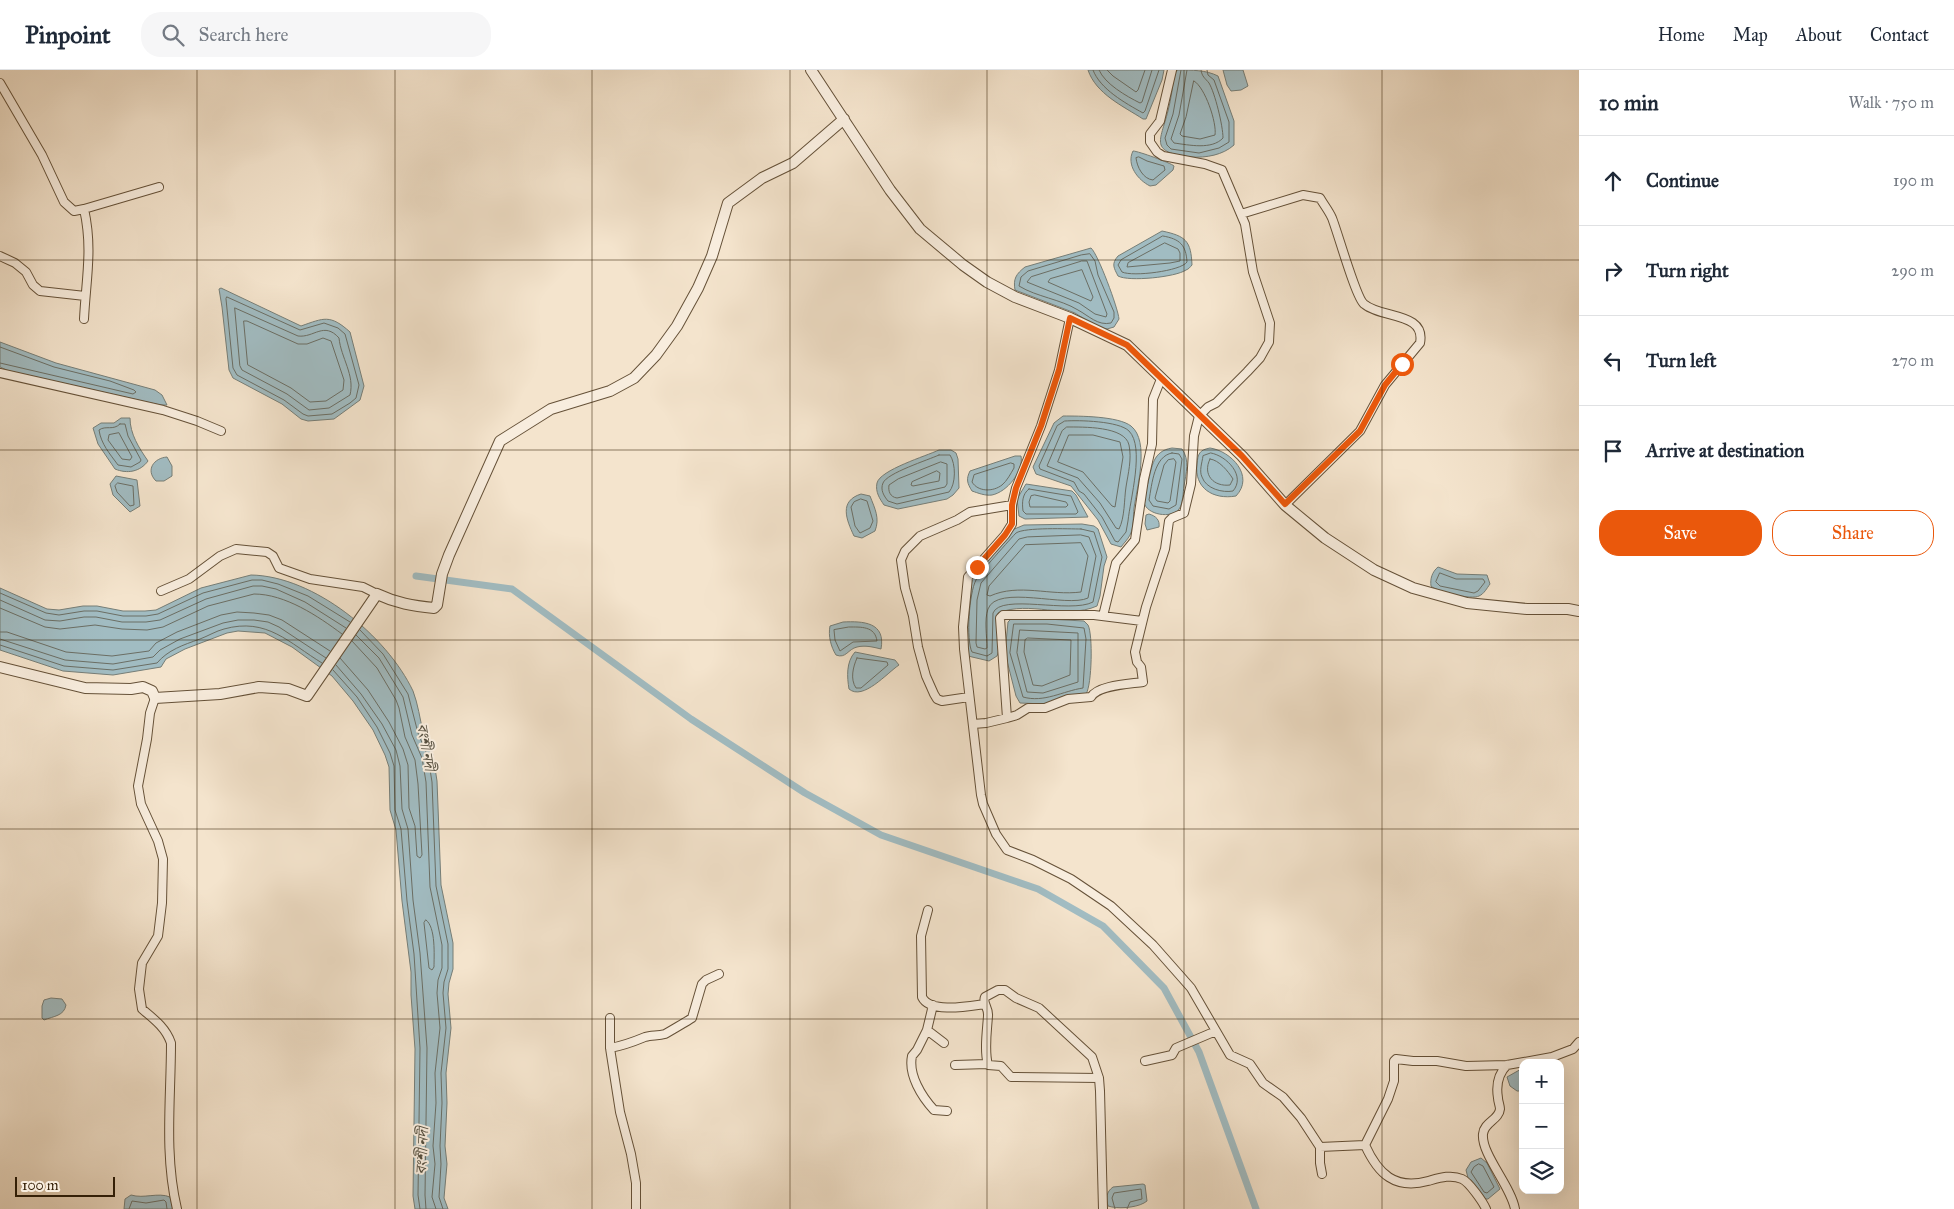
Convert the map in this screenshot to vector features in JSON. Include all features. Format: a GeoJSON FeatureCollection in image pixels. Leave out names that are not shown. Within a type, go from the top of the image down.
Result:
{"type":"FeatureCollection","features":[{"type":"Feature","properties":{"kind":"street"},"geometry":{"type":"LineString","coordinates":[[811,70],[914,223],[936,243],[987,282],[1127,345],[1160,379],[1242,456],[1285,504],[1325,538],[1356,559],[1413,588],[1467,603],[1527,609],[1568,609],[1579,611]]}},
{"type":"Feature","properties":{"kind":"street"},"geometry":{"type":"LineString","coordinates":[[973,724],[986,723],[1018,715],[1028,708],[1045,708],[1068,699],[1091,697],[1093,692],[1104,688],[1143,682],[1141,668],[1137,662],[1135,652],[1142,621],[1165,549],[1169,521],[1184,513],[1187,506],[1191,484],[1194,436],[1199,416],[1208,407],[1216,403],[1247,372],[1260,358],[1269,342],[1270,323],[1253,272],[1245,224],[1222,170],[1206,164],[1163,156],[1157,152],[1150,142],[1150,134],[1160,121],[1172,70]]}},
{"type":"Feature","properties":{"kind":"street"},"geometry":{"type":"LineString","coordinates":[[0,83],[42,155],[64,202],[74,211],[159,187]]}},
{"type":"Feature","properties":{"kind":"street"},"geometry":{"type":"LineString","coordinates":[[161,590],[184,582],[220,556],[236,550],[267,552],[273,556],[279,568],[310,579],[357,585],[375,597],[392,602],[434,608],[437,605],[442,574],[449,555],[500,441],[552,409],[610,391],[634,378],[656,355],[677,326],[698,288],[712,256],[728,203],[762,178],[793,163],[844,119]]}},
{"type":"Feature","properties":{"kind":"street"},"geometry":{"type":"LineString","coordinates":[[1241,214],[1303,195],[1320,198],[1331,217],[1360,300],[1372,309],[1413,321],[1421,337],[1420,343],[1385,385],[1360,431],[1285,504]]}},
{"type":"Feature","properties":{"kind":"street"},"geometry":{"type":"LineString","coordinates":[[84,209],[88,226],[90,255],[84,318]]}},
{"type":"Feature","properties":{"kind":"street"},"geometry":{"type":"LineString","coordinates":[[0,256],[26,272],[33,285],[40,291],[85,296]]}},
{"type":"Feature","properties":{"kind":"street"},"geometry":{"type":"LineString","coordinates":[[1070,318],[1059,370],[1012,505],[1012,524],[1005,535],[968,577],[963,627],[966,680],[982,804],[1003,847],[1034,860],[1070,879],[1111,906],[1180,973],[1191,988],[1214,1032],[1230,1055],[1250,1064],[1263,1082],[1289,1104],[1320,1147],[1322,1174]]}},
{"type":"Feature","properties":{"kind":"street"},"geometry":{"type":"LineString","coordinates":[[0,373],[163,410],[198,421],[220,431]]}},
{"type":"Feature","properties":{"kind":"street"},"geometry":{"type":"LineString","coordinates":[[1103,616],[1116,563],[1135,540],[1144,479],[1152,444],[1152,399],[1160,379]]}},
{"type":"Feature","properties":{"kind":"street"},"geometry":{"type":"LineString","coordinates":[[969,697],[942,701],[937,699],[934,694],[926,676],[918,647],[901,560],[904,551],[920,536],[957,520],[970,512],[1012,505]]}},
{"type":"Feature","properties":{"kind":"street"},"geometry":{"type":"LineString","coordinates":[[155,698],[220,694],[259,686],[288,689],[307,696],[375,597]]}},
{"type":"Feature","properties":{"kind":"street"},"geometry":{"type":"LineString","coordinates":[[1007,718],[1000,618],[1003,615],[1103,616],[1142,621]]}},
{"type":"Feature","properties":{"kind":"street"},"geometry":{"type":"LineString","coordinates":[[0,667],[85,688],[122,689],[144,687],[152,691],[155,698],[150,713],[138,786],[141,804],[158,841],[163,859],[162,902],[158,936],[142,963],[139,989],[142,1009],[168,1033],[171,1043],[169,1164],[171,1185],[177,1209]]}},
{"type":"Feature","properties":{"kind":"street"},"geometry":{"type":"LineString","coordinates":[[928,910],[921,936],[922,997],[924,1001],[933,1005],[953,1008],[985,1004]]}},
{"type":"Feature","properties":{"kind":"street"},"geometry":{"type":"LineString","coordinates":[[610,1048],[628,1044],[646,1036],[666,1034],[673,1028],[688,1021],[692,1018],[702,984],[719,974]]}},
{"type":"Feature","properties":{"kind":"street"},"geometry":{"type":"LineString","coordinates":[[987,1064],[987,1023],[989,1013],[983,999],[998,990],[1005,990],[1016,998],[1039,1008],[1092,1057],[1099,1078],[1103,1209]]}},
{"type":"Feature","properties":{"kind":"street"},"geometry":{"type":"LineString","coordinates":[[933,1005],[928,1030],[912,1056],[913,1074],[920,1091],[934,1110],[947,1110]]}},
{"type":"Feature","properties":{"kind":"street"},"geometry":{"type":"LineString","coordinates":[[610,1018],[610,1048],[620,1112],[636,1183],[636,1209]]}},
{"type":"Feature","properties":{"kind":"street"},"geometry":{"type":"LineString","coordinates":[[928,1030],[944,1043]]}},
{"type":"Feature","properties":{"kind":"street"},"geometry":{"type":"LineString","coordinates":[[1145,1061],[1172,1055],[1179,1047],[1214,1032]]}},
{"type":"Feature","properties":{"kind":"street"},"geometry":{"type":"LineString","coordinates":[[1365,1145],[1388,1099],[1394,1081],[1394,1061],[1396,1059],[1437,1061],[1466,1066],[1507,1065],[1552,1056],[1573,1049],[1579,1042]]}},
{"type":"Feature","properties":{"kind":"street"},"geometry":{"type":"LineString","coordinates":[[955,1066],[987,1064],[1001,1066],[1011,1077],[1099,1078]]}},
{"type":"Feature","properties":{"kind":"street"},"geometry":{"type":"LineString","coordinates":[[1507,1065],[1501,1071],[1497,1086],[1500,1109],[1498,1114],[1484,1128],[1483,1142],[1499,1172],[1515,1209]]}},
{"type":"Feature","properties":{"kind":"street"},"geometry":{"type":"LineString","coordinates":[[1320,1147],[1365,1145]]}},
{"type":"Feature","properties":{"kind":"street"},"geometry":{"type":"LineString","coordinates":[[1365,1145],[1377,1166],[1388,1177],[1398,1183],[1422,1183],[1449,1177],[1460,1178],[1465,1180],[1486,1209]]}},
{"type":"Feature","properties":{"kind":"water"},"geometry":{"type":"Polygon","coordinates":[[[1088,70],[1164,70],[1162,80],[1146,119],[1143,119],[1104,93],[1097,86],[1088,70]]]}},
{"type":"Feature","properties":{"kind":"water"},"geometry":{"type":"Polygon","coordinates":[[[1178,70],[1204,71],[1218,76],[1234,121],[1234,145],[1230,148],[1214,155],[1191,157],[1178,155],[1163,148],[1161,138],[1170,102],[1174,73],[1178,70]]]}},
{"type":"Feature","properties":{"kind":"water"},"geometry":{"type":"Polygon","coordinates":[[[1223,70],[1243,70],[1248,86],[1241,90],[1231,91],[1227,85],[1223,70]]]}},
{"type":"Feature","properties":{"kind":"water"},"geometry":{"type":"Polygon","coordinates":[[[1133,151],[1172,164],[1174,166],[1173,170],[1156,185],[1150,186],[1141,180],[1132,167],[1131,156],[1133,151]]]}},
{"type":"Feature","properties":{"kind":"water"},"geometry":{"type":"Polygon","coordinates":[[[1162,231],[1177,235],[1186,241],[1190,250],[1192,265],[1187,270],[1173,275],[1132,279],[1118,276],[1114,264],[1118,256],[1162,231]]]}},
{"type":"Feature","properties":{"kind":"water"},"geometry":{"type":"Polygon","coordinates":[[[1091,248],[1103,270],[1118,313],[1119,319],[1114,327],[1107,329],[1097,327],[1075,313],[1015,290],[1014,283],[1016,277],[1025,267],[1091,248]]]}},
{"type":"Feature","properties":{"kind":"water"},"geometry":{"type":"Polygon","coordinates":[[[221,288],[301,326],[327,319],[343,326],[350,332],[364,386],[360,400],[334,419],[308,421],[301,419],[282,404],[233,378],[229,370],[219,289],[221,288]]]}},
{"type":"Feature","properties":{"kind":"water"},"geometry":{"type":"Polygon","coordinates":[[[0,342],[56,363],[155,390],[162,395],[167,405],[9,371],[0,367],[0,342]]]}},
{"type":"Feature","properties":{"kind":"water"},"geometry":{"type":"Polygon","coordinates":[[[1063,416],[1098,417],[1117,420],[1131,426],[1137,433],[1140,442],[1141,465],[1133,525],[1130,535],[1121,547],[1111,544],[1098,520],[1071,486],[1036,474],[1033,467],[1054,423],[1063,416]]]}},
{"type":"Feature","properties":{"kind":"water"},"geometry":{"type":"Polygon","coordinates":[[[121,418],[130,418],[133,435],[148,461],[137,470],[124,471],[115,469],[98,444],[93,428],[101,423],[114,423],[121,418]]]}},
{"type":"Feature","properties":{"kind":"water"},"geometry":{"type":"Polygon","coordinates":[[[1172,448],[1182,449],[1187,462],[1182,501],[1176,512],[1165,515],[1154,513],[1149,510],[1144,502],[1152,465],[1161,452],[1172,448]]]}},
{"type":"Feature","properties":{"kind":"water"},"geometry":{"type":"Polygon","coordinates":[[[1210,448],[1226,454],[1242,473],[1241,488],[1236,496],[1228,497],[1213,494],[1202,486],[1197,472],[1197,464],[1201,451],[1210,448]]]}},
{"type":"Feature","properties":{"kind":"water"},"geometry":{"type":"Polygon","coordinates":[[[939,450],[951,450],[956,453],[958,459],[959,488],[953,495],[947,499],[898,509],[884,505],[877,489],[877,483],[880,478],[895,468],[939,450]]]}},
{"type":"Feature","properties":{"kind":"water"},"geometry":{"type":"Polygon","coordinates":[[[1015,456],[1021,456],[1020,468],[1013,480],[1003,490],[992,495],[972,491],[968,481],[970,471],[1015,456]]]}},
{"type":"Feature","properties":{"kind":"water"},"geometry":{"type":"Polygon","coordinates":[[[167,457],[172,466],[172,476],[164,481],[156,481],[151,473],[151,469],[155,462],[167,457]]]}},
{"type":"Feature","properties":{"kind":"water"},"geometry":{"type":"Polygon","coordinates":[[[116,476],[137,480],[140,506],[130,512],[113,495],[110,484],[116,476]]]}},
{"type":"Feature","properties":{"kind":"water"},"geometry":{"type":"Polygon","coordinates":[[[1026,484],[1072,491],[1088,517],[1025,519],[1019,516],[1017,499],[1026,484]]]}},
{"type":"Feature","properties":{"kind":"water"},"geometry":{"type":"Polygon","coordinates":[[[861,494],[870,496],[877,522],[875,531],[862,538],[854,536],[846,511],[850,501],[861,494]]]}},
{"type":"Feature","properties":{"kind":"water"},"geometry":{"type":"Polygon","coordinates":[[[1149,514],[1157,519],[1159,527],[1147,530],[1145,524],[1146,515],[1149,514]]]}},
{"type":"Feature","properties":{"kind":"water"},"geometry":{"type":"Polygon","coordinates":[[[1082,524],[1094,526],[1098,529],[1107,557],[1097,606],[1073,611],[1022,608],[998,613],[999,650],[997,656],[989,661],[968,656],[964,646],[971,577],[1012,530],[1024,525],[1082,524]]]}},
{"type":"Feature","properties":{"kind":"water"},"geometry":{"type":"Polygon","coordinates":[[[1438,567],[1457,574],[1487,575],[1490,584],[1482,594],[1475,597],[1440,591],[1431,586],[1431,578],[1438,567]]]}},
{"type":"Feature","properties":{"kind":"water","name":"বংশী নদী"},"geometry":{"type":"Polygon","coordinates":[[[251,575],[275,578],[299,586],[323,598],[346,613],[367,630],[386,650],[401,670],[415,696],[423,732],[433,755],[437,781],[441,885],[453,943],[453,969],[448,994],[451,1028],[446,1073],[445,1146],[447,1164],[444,1198],[448,1209],[415,1209],[413,1196],[415,1049],[411,972],[396,830],[390,810],[389,767],[373,730],[353,701],[332,676],[292,647],[265,633],[238,631],[227,633],[185,649],[166,659],[161,667],[113,675],[63,671],[0,650],[0,588],[47,609],[59,610],[97,606],[123,611],[145,611],[156,610],[201,588],[251,575]]]}},
{"type":"Feature","properties":{"kind":"water"},"geometry":{"type":"Polygon","coordinates":[[[1011,619],[1084,621],[1088,625],[1090,630],[1091,671],[1086,694],[1066,696],[1045,704],[1020,703],[1016,696],[1005,653],[1008,622],[1011,619]]]}},
{"type":"Feature","properties":{"kind":"water"},"geometry":{"type":"Polygon","coordinates":[[[843,622],[865,623],[876,628],[882,640],[881,649],[860,646],[845,655],[836,655],[830,641],[830,626],[843,622]]]}},
{"type":"Feature","properties":{"kind":"water"},"geometry":{"type":"Polygon","coordinates":[[[855,652],[895,660],[899,665],[868,689],[855,692],[849,689],[848,675],[850,660],[855,652]]]}},
{"type":"Feature","properties":{"kind":"water"},"geometry":{"type":"Polygon","coordinates":[[[51,998],[62,999],[66,1005],[65,1009],[58,1015],[44,1020],[42,1018],[42,1006],[44,1000],[51,998]]]}},
{"type":"Feature","properties":{"kind":"water"},"geometry":{"type":"Polygon","coordinates":[[[1519,1070],[1519,1091],[1510,1086],[1507,1077],[1519,1070]]]}},
{"type":"Feature","properties":{"kind":"water"},"geometry":{"type":"Polygon","coordinates":[[[1481,1158],[1487,1163],[1500,1189],[1488,1199],[1482,1199],[1468,1178],[1466,1170],[1471,1162],[1481,1158]]]}},
{"type":"Feature","properties":{"kind":"water"},"geometry":{"type":"Polygon","coordinates":[[[1145,1185],[1147,1201],[1144,1203],[1126,1208],[1108,1206],[1107,1195],[1113,1187],[1145,1185]]]}},
{"type":"Feature","properties":{"kind":"water"},"geometry":{"type":"Polygon","coordinates":[[[131,1195],[161,1195],[170,1197],[173,1209],[124,1209],[125,1199],[131,1195]]]}},
{"type":"Feature","properties":{"kind":"waterway"},"geometry":{"type":"LineString","coordinates":[[416,576],[512,589],[691,719],[805,793],[881,835],[1038,889],[1103,926],[1164,988],[1199,1052],[1256,1209]]}},
{"type":"Feature","properties":{"kind":"route"},"geometry":{"type":"LineString","coordinates":[[977,567],[1005,535],[1012,524],[1012,505],[1016,488],[1041,426],[1059,370],[1070,318],[1127,345],[1160,379],[1242,456],[1285,504],[1360,431],[1373,404],[1402,364]]}}]}
